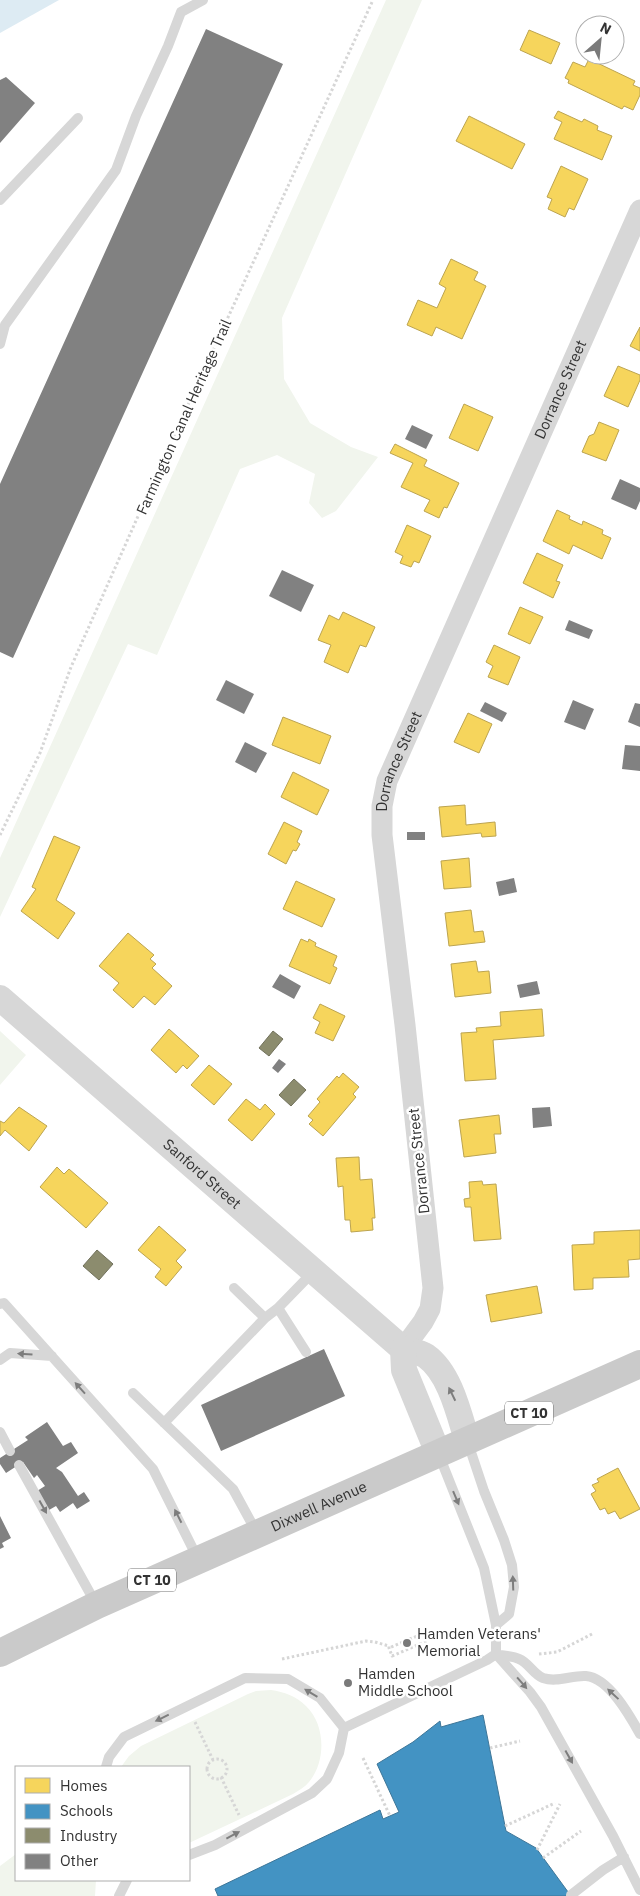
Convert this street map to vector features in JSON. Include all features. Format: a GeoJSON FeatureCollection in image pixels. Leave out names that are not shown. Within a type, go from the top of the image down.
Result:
{"type":"FeatureCollection","features":[{"type":"Feature","properties":{"kind":"main road","name":"Dixwell Avenue"},"geometry":{"type":"LineString","coordinates":[[0,1653],[97,1605],[640,1364]]}},
{"type":"Feature","properties":{"kind":"street","name":"Dorrance Street"},"geometry":{"type":"LineString","coordinates":[[403,1349],[430,1309],[433,1288],[405,1025],[382,835],[382,806],[387,781],[640,210]]}},
{"type":"Feature","properties":{"kind":"street","name":"Sanford Street"},"geometry":{"type":"LineString","coordinates":[[0,998],[403,1349],[424,1355],[435,1364],[455,1400],[468,1440]]}},
{"type":"Feature","properties":{"kind":"street"},"geometry":{"type":"LineString","coordinates":[[403,1349],[404,1370],[438,1453]]}},
{"type":"Feature","properties":{"kind":"lane"},"geometry":{"type":"LineString","coordinates":[[0,344],[5,324],[116,170],[136,116],[168,46],[181,12],[203,0]]}},
{"type":"Feature","properties":{"kind":"lane"},"geometry":{"type":"LineString","coordinates":[[0,200],[78,118]]}},
{"type":"Feature","properties":{"kind":"lane"},"geometry":{"type":"LineString","coordinates":[[164,1423],[314,1271]]}},
{"type":"Feature","properties":{"kind":"lane"},"geometry":{"type":"LineString","coordinates":[[234,1288],[266,1318]]}},
{"type":"Feature","properties":{"kind":"lane"},"geometry":{"type":"LineString","coordinates":[[0,1304],[4,1303],[153,1469],[198,1560]]}},
{"type":"Feature","properties":{"kind":"lane"},"geometry":{"type":"LineString","coordinates":[[278,1308],[306,1352]]}},
{"type":"Feature","properties":{"kind":"lane"},"geometry":{"type":"LineString","coordinates":[[0,1360],[10,1353],[52,1356]]}},
{"type":"Feature","properties":{"kind":"lane"},"geometry":{"type":"LineString","coordinates":[[133,1393],[233,1489],[257,1534]]}},
{"type":"Feature","properties":{"kind":"lane"},"geometry":{"type":"LineString","coordinates":[[0,1432],[10,1451]]}},
{"type":"Feature","properties":{"kind":"lane"},"geometry":{"type":"LineString","coordinates":[[468,1440],[484,1491],[512,1564],[514,1587],[509,1614],[496,1625]]}},
{"type":"Feature","properties":{"kind":"lane"},"geometry":{"type":"LineString","coordinates":[[438,1453],[484,1568],[496,1625],[496,1654],[530,1692],[540,1707],[624,1857],[640,1890]]}},
{"type":"Feature","properties":{"kind":"lane"},"geometry":{"type":"LineString","coordinates":[[18,1465],[97,1605]]}},
{"type":"Feature","properties":{"kind":"lane"},"geometry":{"type":"LineString","coordinates":[[344,1728],[496,1654],[520,1659],[534,1673],[546,1678],[587,1676],[602,1683],[618,1698],[630,1714],[640,1734]]}},
{"type":"Feature","properties":{"kind":"lane"},"geometry":{"type":"LineString","coordinates":[[106,1766],[108,1757],[124,1737],[245,1678],[288,1679],[320,1698],[344,1728]]}},
{"type":"Feature","properties":{"kind":"lane"},"geometry":{"type":"LineString","coordinates":[[190,1855],[215,1845],[312,1793],[327,1779],[338,1753],[344,1728]]}},
{"type":"Feature","properties":{"kind":"lane"},"geometry":{"type":"LineString","coordinates":[[571,1895],[603,1870],[624,1857]]}},
{"type":"Feature","properties":{"kind":"lane"},"geometry":{"type":"LineString","coordinates":[[119,1896],[126,1881]]}},
{"type":"Feature","properties":{"kind":"path","name":"Farmington Canal Heritage Trail"},"geometry":{"type":"LineString","coordinates":[[0,835],[40,754],[71,668],[167,451],[373,0]]}},
{"type":"Feature","properties":{"kind":"path"},"geometry":{"type":"LineString","coordinates":[[282,1659],[366,1641],[383,1644],[389,1648],[392,1656],[427,1641],[424,1632],[389,1648]]}},
{"type":"Feature","properties":{"kind":"path"},"geometry":{"type":"LineString","coordinates":[[532,1655],[557,1652],[594,1633]]}},
{"type":"Feature","properties":{"kind":"path"},"geometry":{"type":"LineString","coordinates":[[194,1722],[213,1760]]}},
{"type":"Feature","properties":{"kind":"path"},"geometry":{"type":"LineString","coordinates":[[490,1748],[520,1741]]}},
{"type":"Feature","properties":{"kind":"path"},"geometry":{"type":"LineString","coordinates":[[363,1758],[390,1816]]}},
{"type":"Feature","properties":{"kind":"path"},"geometry":{"type":"LineString","coordinates":[[213,1760],[222,1761],[226,1766],[226,1773],[221,1777],[215,1778],[208,1773],[208,1767],[213,1760]]}},
{"type":"Feature","properties":{"kind":"path"},"geometry":{"type":"LineString","coordinates":[[221,1777],[240,1817]]}},
{"type":"Feature","properties":{"kind":"path"},"geometry":{"type":"LineString","coordinates":[[505,1826],[555,1803]]}},
{"type":"Feature","properties":{"kind":"path"},"geometry":{"type":"LineString","coordinates":[[537,1850],[560,1804]]}},
{"type":"Feature","properties":{"kind":"path"},"geometry":{"type":"LineString","coordinates":[[543,1858],[581,1831]]}},
{"type":"Feature","properties":{"kind":"shaded area"},"geometry":{"type":"Polygon","coordinates":[[[0,0],[59,0],[0,33],[0,0]]]}},
{"type":"Feature","properties":{"kind":"shaded area"},"geometry":{"type":"Polygon","coordinates":[[[386,0],[422,0],[282,318],[284,379],[310,423],[351,447],[378,457],[336,511],[322,518],[309,503],[315,474],[277,455],[240,469],[157,655],[128,644],[0,917],[0,858],[386,0]]]}},
{"type":"Feature","properties":{"kind":"shaded area"},"geometry":{"type":"Polygon","coordinates":[[[0,1031],[26,1055],[0,1085],[0,1031]]]}},
{"type":"Feature","properties":{"kind":"shaded area"},"geometry":{"type":"Polygon","coordinates":[[[271,1690],[285,1693],[306,1706],[313,1714],[320,1733],[321,1744],[319,1764],[315,1774],[307,1784],[293,1794],[190,1843],[190,1766],[122,1766],[129,1756],[141,1746],[256,1691],[271,1690]]]}},
{"type":"Feature","properties":{"kind":"shaded area"},"geometry":{"type":"Polygon","coordinates":[[[15,1855],[15,1881],[96,1881],[95,1896],[0,1896],[0,1866],[15,1855]]]}},
{"type":"Feature","properties":{"kind":"building: Homes"},"geometry":{"type":"Polygon","coordinates":[[[529,30],[560,43],[551,64],[520,50],[529,30]]]}},
{"type":"Feature","properties":{"kind":"building: Homes"},"geometry":{"type":"Polygon","coordinates":[[[573,62],[575,65],[585,67],[586,65],[602,65],[635,81],[633,85],[640,88],[640,95],[633,110],[624,106],[622,109],[568,83],[569,80],[565,78],[573,62]]]}},
{"type":"Feature","properties":{"kind":"building: Homes"},"geometry":{"type":"Polygon","coordinates":[[[558,111],[582,122],[584,119],[598,126],[597,130],[612,136],[602,160],[554,139],[562,122],[554,118],[558,111]]]}},
{"type":"Feature","properties":{"kind":"building: Homes"},"geometry":{"type":"Polygon","coordinates":[[[469,116],[525,144],[512,169],[456,141],[469,116]]]}},
{"type":"Feature","properties":{"kind":"building: Homes"},"geometry":{"type":"Polygon","coordinates":[[[561,166],[588,179],[574,210],[569,208],[565,217],[548,209],[552,199],[547,197],[561,166]]]}},
{"type":"Feature","properties":{"kind":"building: Homes"},"geometry":{"type":"Polygon","coordinates":[[[451,259],[478,272],[474,280],[486,286],[462,339],[436,327],[432,336],[407,325],[418,300],[437,308],[446,288],[439,284],[451,259]]]}},
{"type":"Feature","properties":{"kind":"building: Homes"},"geometry":{"type":"Polygon","coordinates":[[[640,327],[640,351],[630,346],[640,327]]]}},
{"type":"Feature","properties":{"kind":"building: Homes"},"geometry":{"type":"Polygon","coordinates":[[[618,366],[640,375],[640,380],[628,407],[604,396],[618,366]]]}},
{"type":"Feature","properties":{"kind":"building: Homes"},"geometry":{"type":"Polygon","coordinates":[[[464,404],[493,417],[478,451],[449,438],[464,404]]]}},
{"type":"Feature","properties":{"kind":"building: Homes"},"geometry":{"type":"Polygon","coordinates":[[[599,422],[619,430],[606,461],[582,452],[589,436],[594,434],[599,422]]]}},
{"type":"Feature","properties":{"kind":"building: Homes"},"geometry":{"type":"Polygon","coordinates":[[[395,444],[427,460],[424,466],[459,483],[447,508],[444,507],[439,518],[424,511],[430,500],[401,487],[413,463],[390,453],[395,444]]]}},
{"type":"Feature","properties":{"kind":"building: Homes"},"geometry":{"type":"Polygon","coordinates":[[[557,510],[570,516],[569,519],[582,525],[583,521],[603,530],[602,534],[611,538],[602,559],[573,545],[569,554],[543,541],[557,510]]]}},
{"type":"Feature","properties":{"kind":"building: Homes"},"geometry":{"type":"Polygon","coordinates":[[[407,525],[431,536],[419,563],[414,561],[411,567],[400,563],[403,556],[395,552],[407,525]]]}},
{"type":"Feature","properties":{"kind":"building: Homes"},"geometry":{"type":"Polygon","coordinates":[[[537,553],[563,565],[556,581],[560,582],[553,598],[523,583],[537,553]]]}},
{"type":"Feature","properties":{"kind":"building: Homes"},"geometry":{"type":"Polygon","coordinates":[[[520,607],[543,617],[530,644],[508,634],[520,607]]]}},
{"type":"Feature","properties":{"kind":"building: Homes"},"geometry":{"type":"Polygon","coordinates":[[[343,612],[375,627],[366,647],[360,645],[348,673],[324,662],[331,645],[318,640],[329,615],[339,620],[343,612]]]}},
{"type":"Feature","properties":{"kind":"building: Homes"},"geometry":{"type":"Polygon","coordinates":[[[494,645],[520,657],[508,685],[488,677],[493,666],[486,662],[494,645]]]}},
{"type":"Feature","properties":{"kind":"building: Homes"},"geometry":{"type":"Polygon","coordinates":[[[468,713],[492,724],[479,753],[454,742],[468,713]]]}},
{"type":"Feature","properties":{"kind":"building: Homes"},"geometry":{"type":"Polygon","coordinates":[[[283,717],[331,736],[320,764],[272,745],[283,717]]]}},
{"type":"Feature","properties":{"kind":"building: Homes"},"geometry":{"type":"Polygon","coordinates":[[[293,772],[329,790],[317,815],[281,797],[293,772]]]}},
{"type":"Feature","properties":{"kind":"building: Homes"},"geometry":{"type":"Polygon","coordinates":[[[465,805],[466,825],[495,822],[496,836],[482,837],[481,833],[442,837],[439,807],[465,805]]]}},
{"type":"Feature","properties":{"kind":"building: Homes"},"geometry":{"type":"Polygon","coordinates":[[[284,822],[302,831],[297,842],[300,844],[296,851],[293,850],[286,864],[268,854],[284,822]]]}},
{"type":"Feature","properties":{"kind":"building: Homes"},"geometry":{"type":"Polygon","coordinates":[[[54,836],[80,847],[56,900],[75,913],[58,939],[21,911],[36,889],[32,887],[54,836]]]}},
{"type":"Feature","properties":{"kind":"building: Homes"},"geometry":{"type":"Polygon","coordinates":[[[469,858],[471,887],[444,889],[441,861],[469,858]]]}},
{"type":"Feature","properties":{"kind":"building: Homes"},"geometry":{"type":"Polygon","coordinates":[[[296,881],[335,899],[322,927],[283,909],[296,881]]]}},
{"type":"Feature","properties":{"kind":"building: Homes"},"geometry":{"type":"Polygon","coordinates":[[[471,910],[474,932],[483,931],[485,942],[449,946],[445,913],[471,910]]]}},
{"type":"Feature","properties":{"kind":"building: Homes"},"geometry":{"type":"Polygon","coordinates":[[[128,933],[154,955],[150,959],[156,964],[152,968],[172,986],[155,1005],[144,996],[133,1008],[113,990],[119,983],[99,966],[128,933]]]}},
{"type":"Feature","properties":{"kind":"building: Homes"},"geometry":{"type":"Polygon","coordinates":[[[301,939],[308,942],[309,939],[316,943],[315,946],[337,956],[333,966],[337,968],[330,984],[289,966],[301,939]]]}},
{"type":"Feature","properties":{"kind":"building: Homes"},"geometry":{"type":"Polygon","coordinates":[[[476,961],[478,972],[489,971],[491,993],[455,997],[451,964],[476,961]]]}},
{"type":"Feature","properties":{"kind":"building: Homes"},"geometry":{"type":"Polygon","coordinates":[[[320,1004],[345,1016],[333,1041],[315,1033],[320,1022],[313,1018],[320,1004]]]}},
{"type":"Feature","properties":{"kind":"building: Homes"},"geometry":{"type":"Polygon","coordinates":[[[542,1009],[544,1036],[493,1040],[496,1079],[465,1081],[461,1033],[477,1032],[476,1028],[501,1026],[500,1012],[542,1009]]]}},
{"type":"Feature","properties":{"kind":"building: Homes"},"geometry":{"type":"Polygon","coordinates":[[[169,1029],[199,1056],[187,1069],[183,1065],[176,1073],[151,1050],[169,1029]]]}},
{"type":"Feature","properties":{"kind":"building: Homes"},"geometry":{"type":"Polygon","coordinates":[[[209,1065],[232,1084],[214,1105],[191,1085],[209,1065]]]}},
{"type":"Feature","properties":{"kind":"building: Homes"},"geometry":{"type":"Polygon","coordinates":[[[343,1073],[359,1087],[353,1094],[356,1097],[323,1136],[309,1124],[313,1120],[308,1116],[320,1102],[317,1099],[337,1076],[339,1078],[343,1073]]]}},
{"type":"Feature","properties":{"kind":"building: Homes"},"geometry":{"type":"Polygon","coordinates":[[[246,1099],[260,1110],[265,1104],[275,1114],[252,1141],[228,1120],[246,1099]]]}},
{"type":"Feature","properties":{"kind":"building: Homes"},"geometry":{"type":"Polygon","coordinates":[[[19,1107],[47,1126],[29,1151],[5,1130],[0,1136],[0,1121],[4,1123],[19,1107]]]}},
{"type":"Feature","properties":{"kind":"building: Homes"},"geometry":{"type":"Polygon","coordinates":[[[499,1115],[501,1134],[494,1134],[496,1153],[464,1157],[459,1120],[499,1115]]]}},
{"type":"Feature","properties":{"kind":"building: Homes"},"geometry":{"type":"Polygon","coordinates":[[[359,1157],[360,1180],[372,1179],[375,1218],[372,1218],[373,1230],[351,1232],[350,1220],[345,1220],[343,1186],[338,1187],[336,1158],[359,1157]]]}},
{"type":"Feature","properties":{"kind":"building: Homes"},"geometry":{"type":"Polygon","coordinates":[[[57,1167],[64,1174],[69,1169],[108,1203],[86,1228],[40,1187],[57,1167]]]}},
{"type":"Feature","properties":{"kind":"building: Homes"},"geometry":{"type":"Polygon","coordinates":[[[482,1181],[483,1185],[496,1184],[501,1239],[474,1241],[471,1207],[465,1207],[464,1199],[470,1198],[469,1182],[482,1181]]]}},
{"type":"Feature","properties":{"kind":"building: Homes"},"geometry":{"type":"Polygon","coordinates":[[[159,1226],[186,1250],[176,1261],[182,1267],[166,1286],[155,1277],[161,1269],[138,1250],[159,1226]]]}},
{"type":"Feature","properties":{"kind":"building: Homes"},"geometry":{"type":"Polygon","coordinates":[[[640,1230],[640,1259],[628,1260],[629,1277],[593,1278],[593,1289],[574,1290],[572,1245],[594,1244],[594,1232],[640,1230]]]}},
{"type":"Feature","properties":{"kind":"building: Homes"},"geometry":{"type":"Polygon","coordinates":[[[537,1286],[542,1313],[491,1322],[486,1295],[537,1286]]]}},
{"type":"Feature","properties":{"kind":"building: Homes"},"geometry":{"type":"Polygon","coordinates":[[[618,1468],[640,1509],[620,1519],[615,1511],[608,1514],[605,1508],[600,1510],[591,1494],[596,1491],[592,1485],[599,1482],[597,1479],[618,1468]]]}},
{"type":"Feature","properties":{"kind":"building: Schools"},"geometry":{"type":"Polygon","coordinates":[[[483,1715],[506,1831],[536,1848],[571,1896],[218,1896],[215,1889],[380,1810],[383,1819],[399,1812],[377,1764],[413,1742],[440,1721],[441,1727],[483,1715]]]}},
{"type":"Feature","properties":{"kind":"building: Industry"},"geometry":{"type":"Polygon","coordinates":[[[273,1031],[283,1039],[269,1056],[259,1048],[273,1031]]]}},
{"type":"Feature","properties":{"kind":"building: Industry"},"geometry":{"type":"Polygon","coordinates":[[[294,1079],[306,1090],[291,1106],[279,1095],[294,1079]]]}},
{"type":"Feature","properties":{"kind":"building: Industry"},"geometry":{"type":"Polygon","coordinates":[[[97,1250],[113,1264],[99,1280],[83,1266],[97,1250]]]}},
{"type":"Feature","properties":{"kind":"building: Other"},"geometry":{"type":"Polygon","coordinates":[[[206,29],[283,64],[13,658],[0,652],[0,484],[206,29]]]}},
{"type":"Feature","properties":{"kind":"building: Other"},"geometry":{"type":"Polygon","coordinates":[[[6,77],[35,103],[0,143],[0,80],[6,77]]]}},
{"type":"Feature","properties":{"kind":"building: Other"},"geometry":{"type":"Polygon","coordinates":[[[412,425],[433,435],[426,449],[405,439],[412,425]]]}},
{"type":"Feature","properties":{"kind":"building: Other"},"geometry":{"type":"Polygon","coordinates":[[[620,479],[640,488],[640,501],[636,510],[611,499],[620,479]]]}},
{"type":"Feature","properties":{"kind":"building: Other"},"geometry":{"type":"Polygon","coordinates":[[[282,570],[314,585],[301,612],[269,596],[282,570]]]}},
{"type":"Feature","properties":{"kind":"building: Other"},"geometry":{"type":"Polygon","coordinates":[[[569,620],[593,630],[589,639],[565,630],[569,620]]]}},
{"type":"Feature","properties":{"kind":"building: Other"},"geometry":{"type":"Polygon","coordinates":[[[226,680],[254,694],[244,714],[216,700],[226,680]]]}},
{"type":"Feature","properties":{"kind":"building: Other"},"geometry":{"type":"Polygon","coordinates":[[[573,700],[594,709],[585,730],[564,722],[573,700]]]}},
{"type":"Feature","properties":{"kind":"building: Other"},"geometry":{"type":"Polygon","coordinates":[[[485,702],[507,713],[502,722],[480,711],[485,702]]]}},
{"type":"Feature","properties":{"kind":"building: Other"},"geometry":{"type":"Polygon","coordinates":[[[635,703],[640,704],[640,727],[628,722],[635,703]]]}},
{"type":"Feature","properties":{"kind":"building: Other"},"geometry":{"type":"Polygon","coordinates":[[[245,742],[267,753],[256,773],[235,762],[245,742]]]}},
{"type":"Feature","properties":{"kind":"building: Other"},"geometry":{"type":"Polygon","coordinates":[[[625,745],[640,746],[640,771],[622,769],[625,745]]]}},
{"type":"Feature","properties":{"kind":"building: Other"},"geometry":{"type":"Polygon","coordinates":[[[407,832],[425,832],[425,840],[407,840],[407,832]]]}},
{"type":"Feature","properties":{"kind":"building: Other"},"geometry":{"type":"Polygon","coordinates":[[[514,878],[517,892],[499,896],[496,882],[514,878]]]}},
{"type":"Feature","properties":{"kind":"building: Other"},"geometry":{"type":"Polygon","coordinates":[[[280,974],[301,986],[294,999],[272,987],[280,974]]]}},
{"type":"Feature","properties":{"kind":"building: Other"},"geometry":{"type":"Polygon","coordinates":[[[537,981],[540,994],[520,998],[517,985],[537,981]]]}},
{"type":"Feature","properties":{"kind":"building: Other"},"geometry":{"type":"Polygon","coordinates":[[[279,1059],[286,1064],[278,1073],[272,1068],[279,1059]]]}},
{"type":"Feature","properties":{"kind":"building: Other"},"geometry":{"type":"Polygon","coordinates":[[[550,1107],[552,1126],[533,1128],[532,1108],[550,1107]]]}},
{"type":"Feature","properties":{"kind":"building: Other"},"geometry":{"type":"Polygon","coordinates":[[[324,1349],[345,1396],[221,1451],[201,1405],[324,1349]]]}},
{"type":"Feature","properties":{"kind":"building: Other"},"geometry":{"type":"Polygon","coordinates":[[[47,1422],[63,1446],[71,1442],[78,1453],[56,1468],[62,1472],[78,1496],[84,1492],[90,1501],[77,1509],[73,1503],[60,1512],[56,1506],[49,1510],[37,1491],[45,1486],[37,1475],[34,1478],[23,1462],[6,1473],[0,1464],[0,1458],[28,1440],[25,1437],[47,1422]]]}},
{"type":"Feature","properties":{"kind":"building: Other"},"geometry":{"type":"Polygon","coordinates":[[[0,1516],[11,1538],[2,1543],[4,1547],[0,1549],[0,1516]]]}},
{"type":"Feature","properties":{"kind":"place","name":"Hamden Veterans' Memorial"},"geometry":{"type":"Point","coordinates":[407,1643]}},
{"type":"Feature","properties":{"kind":"place","name":"Hamden Middle School"},"geometry":{"type":"Point","coordinates":[348,1683]}}]}
